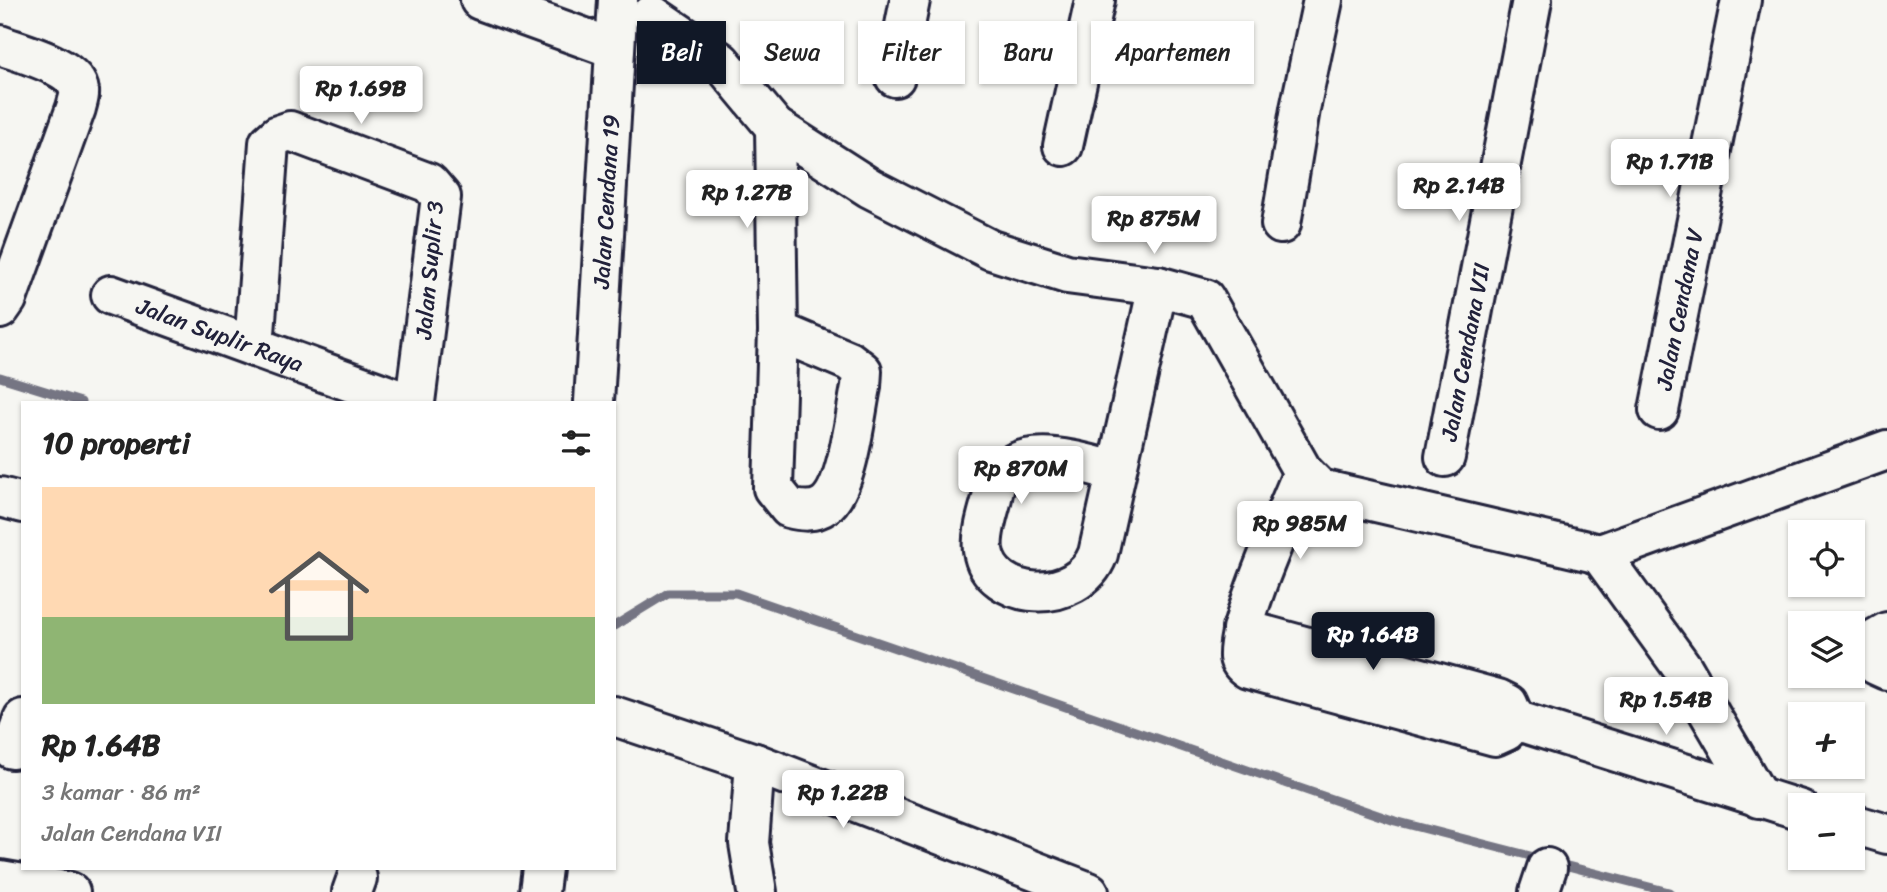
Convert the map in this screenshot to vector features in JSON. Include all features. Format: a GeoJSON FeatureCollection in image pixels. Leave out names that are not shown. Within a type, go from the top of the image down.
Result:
{"type":"FeatureCollection","features":[{"type":"Feature","properties":{"kind":"street"},"geometry":{"type":"LineString","coordinates":[[480,0],[615,49]]}},
{"type":"Feature","properties":{"kind":"street"},"geometry":{"type":"LineString","coordinates":[[907,21],[911,0]]}},
{"type":"Feature","properties":{"kind":"street"},"geometry":{"type":"LineString","coordinates":[[1063,146],[1095,0]]}},
{"type":"Feature","properties":{"kind":"street"},"geometry":{"type":"LineString","coordinates":[[1281,224],[1300,109],[1323,0]]}},
{"type":"Feature","properties":{"kind":"street","name":"Jalan Cendana VII"},"geometry":{"type":"LineString","coordinates":[[1445,457],[1532,0]]}},
{"type":"Feature","properties":{"kind":"street","name":"Jalan Cendana V"},"geometry":{"type":"LineString","coordinates":[[1658,410],[1741,0]]}},
{"type":"Feature","properties":{"kind":"street"},"geometry":{"type":"LineString","coordinates":[[635,8],[721,62],[775,127],[870,188],[991,250],[1067,274],[1158,286],[1205,299],[1303,472],[1321,489],[1600,554],[1887,450]]}},
{"type":"Feature","properties":{"kind":"street","name":"Jalan Cendana 19"},"geometry":{"type":"LineString","coordinates":[[594,401],[615,49],[635,8]]}},
{"type":"Feature","properties":{"kind":"street"},"geometry":{"type":"LineString","coordinates":[[0,46],[49,63],[73,76],[79,91],[76,108],[7,299],[0,309]]}},
{"type":"Feature","properties":{"kind":"street"},"geometry":{"type":"LineString","coordinates":[[775,127],[778,331]]}},
{"type":"Feature","properties":{"kind":"street","name":"Jalan Suplir 3"},"geometry":{"type":"LineString","coordinates":[[254,347],[269,143],[278,135],[290,131],[429,183],[441,197],[415,401]]}},
{"type":"Feature","properties":{"kind":"street"},"geometry":{"type":"LineString","coordinates":[[1116,471],[1158,286]]}},
{"type":"Feature","properties":{"kind":"street","name":"Jalan Suplir Raya"},"geometry":{"type":"LineString","coordinates":[[111,295],[403,401]]}},
{"type":"Feature","properties":{"kind":"street"},"geometry":{"type":"LineString","coordinates":[[1303,472],[1242,629],[1498,699],[1508,704],[1515,720],[1788,806]]}},
{"type":"Feature","properties":{"kind":"street"},"geometry":{"type":"LineString","coordinates":[[0,497],[21,502]]}},
{"type":"Feature","properties":{"kind":"street"},"geometry":{"type":"LineString","coordinates":[[1600,554],[1684,670],[1759,798]]}},
{"type":"Feature","properties":{"kind":"street"},"geometry":{"type":"LineString","coordinates":[[1887,632],[1873,640],[1870,652],[1876,665],[1887,670]]}},
{"type":"Feature","properties":{"kind":"street"},"geometry":{"type":"LineString","coordinates":[[616,717],[755,763],[1089,892]]}},
{"type":"Feature","properties":{"kind":"street"},"geometry":{"type":"LineString","coordinates":[[755,763],[749,842],[757,892]]}},
{"type":"Feature","properties":{"kind":"street"},"geometry":{"type":"LineString","coordinates":[[1865,828],[1887,834]]}},
{"type":"Feature","properties":{"kind":"street"},"geometry":{"type":"LineString","coordinates":[[539,892],[542,870]]}},
{"type":"Feature","properties":{"kind":"street"},"geometry":{"type":"LineString","coordinates":[[0,880],[70,892]]}},
{"type":"Feature","properties":{"kind":"waterway"},"geometry":{"type":"LineString","coordinates":[[0,377],[78,401]]}},
{"type":"Feature","properties":{"kind":"waterway"},"geometry":{"type":"LineString","coordinates":[[616,625],[668,593],[736,593],[1395,821],[1542,859]]}},
{"type":"Feature","properties":{"kind":"waterway"},"geometry":{"type":"LineString","coordinates":[[1556,863],[1669,892]]}}]}
